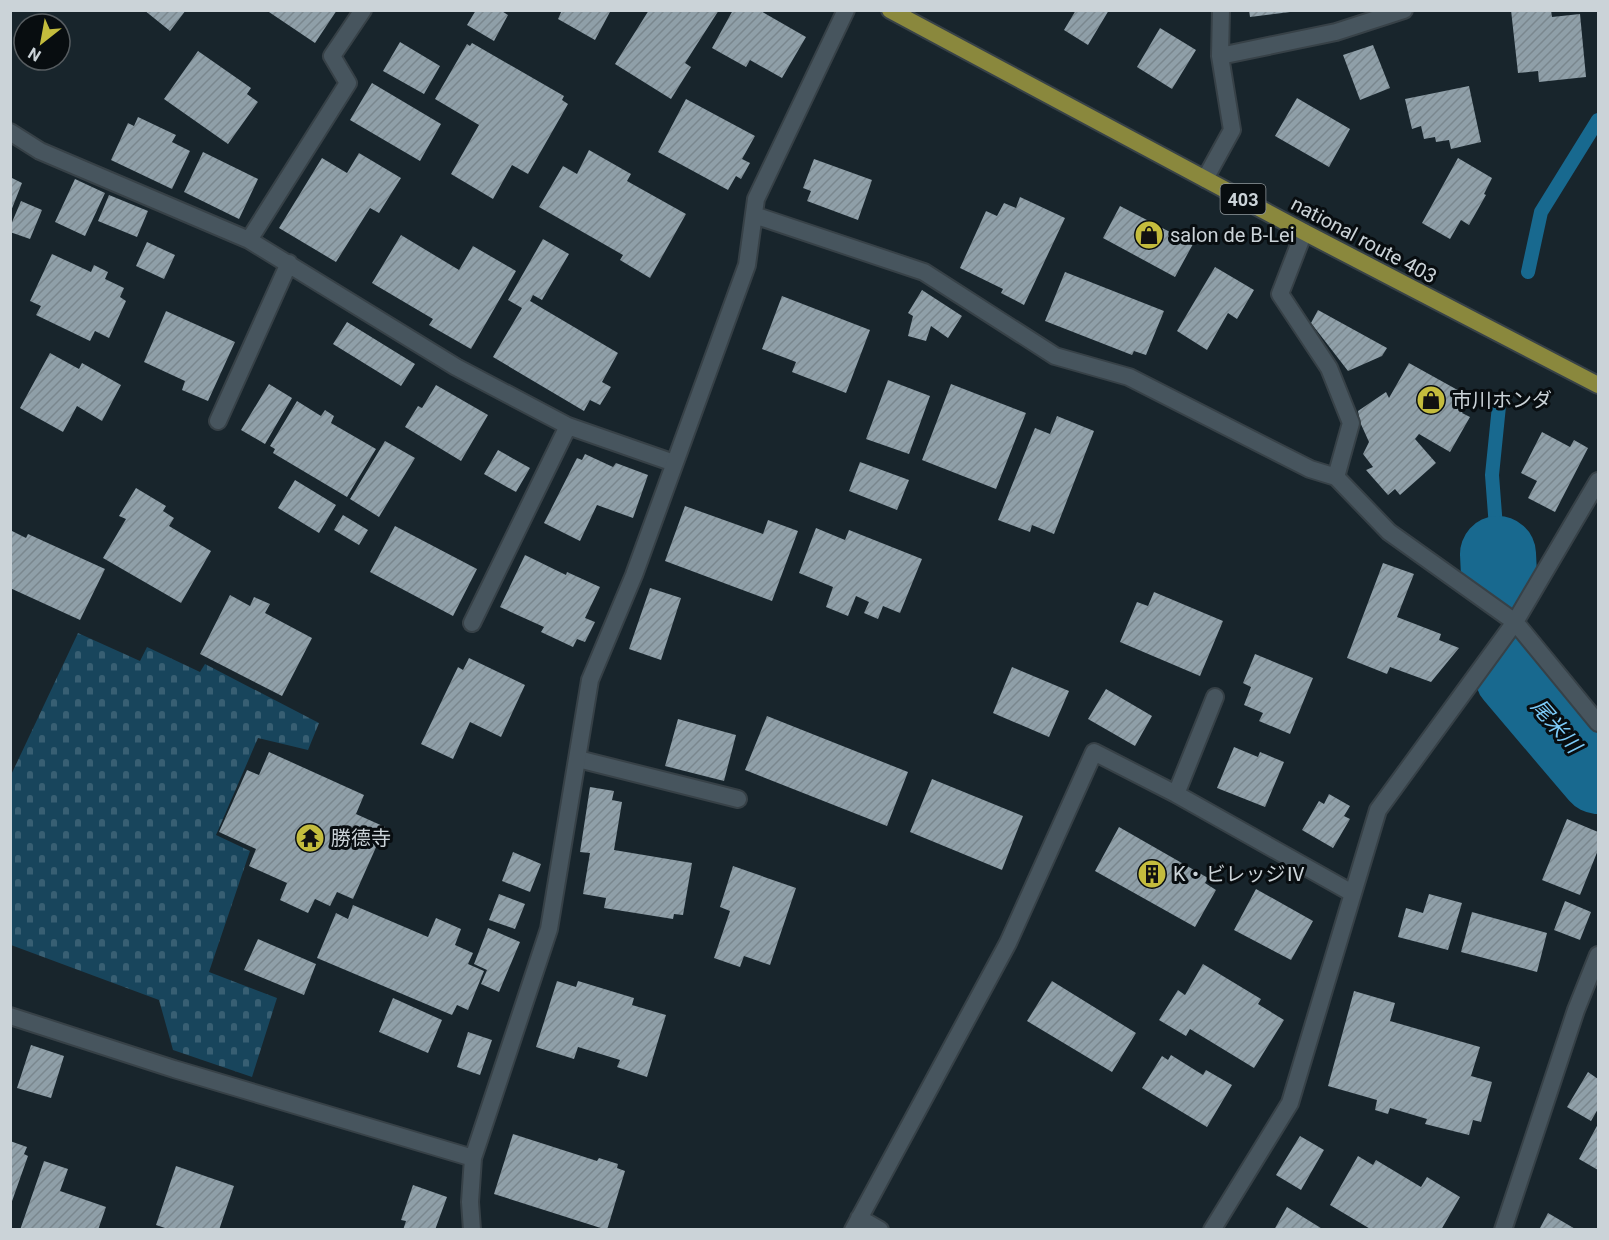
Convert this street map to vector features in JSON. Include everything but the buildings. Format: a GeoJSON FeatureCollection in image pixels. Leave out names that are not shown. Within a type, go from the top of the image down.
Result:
{"type":"FeatureCollection","features":[{"type":"Feature","properties":{"kind":"highway","name":"national route 403"},"geometry":{"type":"LineString","coordinates":[[890,10],[1304,232],[1599,385]]}},
{"type":"Feature","properties":{"kind":"street"},"geometry":{"type":"LineString","coordinates":[[249,240],[348,83],[332,56],[363,10]]}},
{"type":"Feature","properties":{"kind":"street"},"geometry":{"type":"LineString","coordinates":[[472,1230],[470,1202],[473,1158],[549,929],[590,680],[634,575],[747,265],[756,199],[846,10]]}},
{"type":"Feature","properties":{"kind":"street"},"geometry":{"type":"LineString","coordinates":[[1205,179],[1232,130],[1220,56],[1221,10]]}},
{"type":"Feature","properties":{"kind":"street"},"geometry":{"type":"LineString","coordinates":[[1220,56],[1336,33],[1404,10]]}},
{"type":"Feature","properties":{"kind":"street"},"geometry":{"type":"LineString","coordinates":[[10,132],[40,151],[249,240],[456,367],[568,426],[674,463]]}},
{"type":"Feature","properties":{"kind":"street"},"geometry":{"type":"LineString","coordinates":[[754,215],[924,272],[1055,356],[1129,377],[1310,469],[1336,477],[1389,532],[1515,622],[1599,723]]}},
{"type":"Feature","properties":{"kind":"street"},"geometry":{"type":"LineString","coordinates":[[1304,232],[1280,294],[1329,368],[1351,423],[1336,477]]}},
{"type":"Feature","properties":{"kind":"street"},"geometry":{"type":"LineString","coordinates":[[218,421],[289,263]]}},
{"type":"Feature","properties":{"kind":"street"},"geometry":{"type":"LineString","coordinates":[[472,623],[568,426]]}},
{"type":"Feature","properties":{"kind":"street"},"geometry":{"type":"LineString","coordinates":[[1212,1230],[1290,1103],[1378,810],[1515,622],[1599,481]]}},
{"type":"Feature","properties":{"kind":"street"},"geometry":{"type":"LineString","coordinates":[[1176,794],[1215,697]]}},
{"type":"Feature","properties":{"kind":"street"},"geometry":{"type":"LineString","coordinates":[[880,1230],[856,1224],[1008,944],[1094,752],[1176,794],[1352,893]]}},
{"type":"Feature","properties":{"kind":"street"},"geometry":{"type":"LineString","coordinates":[[578,759],[738,799]]}},
{"type":"Feature","properties":{"kind":"street"},"geometry":{"type":"LineString","coordinates":[[1503,1230],[1576,1010],[1599,955]]}},
{"type":"Feature","properties":{"kind":"street"},"geometry":{"type":"LineString","coordinates":[[10,1016],[174,1069],[473,1158]]}},
{"type":"Feature","properties":{"kind":"green space"},"geometry":{"type":"Polygon","coordinates":[[[78,633],[140,661],[147,647],[200,672],[205,664],[319,723],[308,750],[258,738],[216,835],[250,851],[209,972],[277,998],[252,1077],[173,1050],[159,1000],[11,945],[11,775],[78,633]]]}},
{"type":"Feature","properties":{"kind":"waterway","name":"尾米川"},"geometry":{"type":"LineString","coordinates":[[1528,272],[1541,212],[1598,120]]}},
{"type":"Feature","properties":{"kind":"waterway"},"geometry":{"type":"LineString","coordinates":[[1498,554],[1492,475],[1499,406]]}},
{"type":"Feature","properties":{"kind":"waterway","name":"尾米川"},"geometry":{"type":"LineString","coordinates":[[1498,554],[1499,575]]}},
{"type":"Feature","properties":{"kind":"waterway","name":"尾米川"},"geometry":{"type":"LineString","coordinates":[[1513,676],[1598,776]]}},
{"type":"Feature","properties":{"kind":"place","name":"salon de B-Lei"},"geometry":{"type":"Point","coordinates":[1149,235]}},
{"type":"Feature","properties":{"kind":"place","name":"市川ホンダ"},"geometry":{"type":"Point","coordinates":[1431,400]}},
{"type":"Feature","properties":{"kind":"place","name":"勝德寺"},"geometry":{"type":"Point","coordinates":[310,838]}},
{"type":"Feature","properties":{"kind":"place","name":"K・ビレッジⅣ"},"geometry":{"type":"Point","coordinates":[1152,874]}}]}
